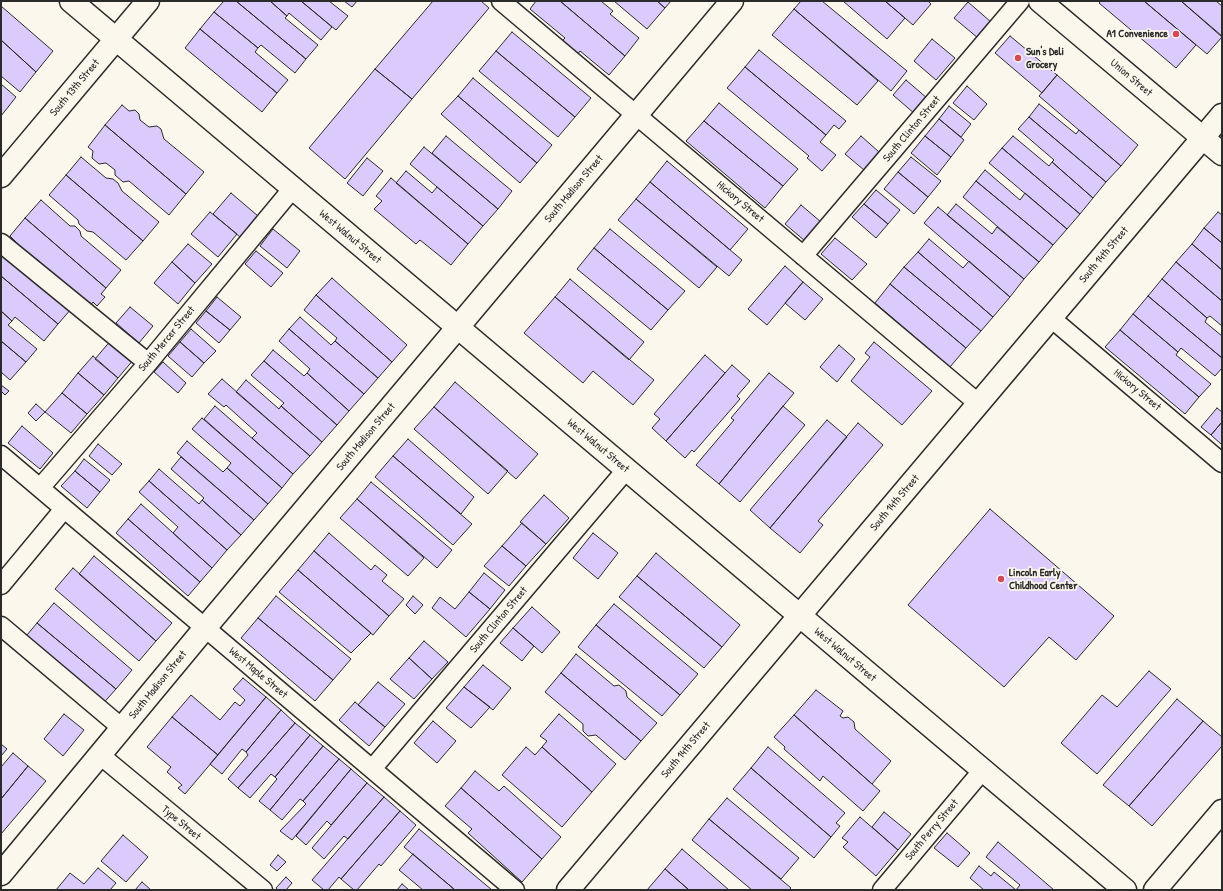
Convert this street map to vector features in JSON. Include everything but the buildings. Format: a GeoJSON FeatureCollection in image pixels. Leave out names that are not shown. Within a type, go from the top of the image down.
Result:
{"type":"FeatureCollection","features":[{"type":"Feature","properties":{"kind":"street","name":"West Walnut Street"},"geometry":{"type":"LineString","coordinates":[[71,1],[982,771],[1125,890]]}},
{"type":"Feature","properties":{"kind":"street","name":"South 13th Street"},"geometry":{"type":"LineString","coordinates":[[1,176],[148,1]]}},
{"type":"Feature","properties":{"kind":"street","name":"South Madison Street"},"geometry":{"type":"LineString","coordinates":[[1,874],[205,628],[732,1]]}},
{"type":"Feature","properties":{"kind":"street","name":"Union Street"},"geometry":{"type":"LineString","coordinates":[[1040,1],[1222,154]]}},
{"type":"Feature","properties":{"kind":"street","name":"South 14th Street"},"geometry":{"type":"LineString","coordinates":[[568,890],[1222,115]]}},
{"type":"Feature","properties":{"kind":"street"},"geometry":{"type":"LineString","coordinates":[[1155,890],[1222,811]]}},
{"type":"Feature","properties":{"kind":"lane","name":"Hickory Street"},"geometry":{"type":"LineString","coordinates":[[501,1],[978,404]]}},
{"type":"Feature","properties":{"kind":"lane","name":"South Clinton Street"},"geometry":{"type":"LineString","coordinates":[[803,256],[1020,1]]}},
{"type":"Feature","properties":{"kind":"lane","name":"South Mercer Street"},"geometry":{"type":"LineString","coordinates":[[40,488],[148,363],[293,188]]}},
{"type":"Feature","properties":{"kind":"lane"},"geometry":{"type":"LineString","coordinates":[[1,243],[148,363]]}},
{"type":"Feature","properties":{"kind":"lane","name":"Hickory Street"},"geometry":{"type":"LineString","coordinates":[[1051,318],[1221,460]]}},
{"type":"Feature","properties":{"kind":"lane","name":"West Maple Street"},"geometry":{"type":"LineString","coordinates":[[1,455],[515,890]]}},
{"type":"Feature","properties":{"kind":"lane","name":"South Clinton Street"},"geometry":{"type":"LineString","coordinates":[[372,769],[626,470]]}},
{"type":"Feature","properties":{"kind":"lane"},"geometry":{"type":"LineString","coordinates":[[1,585],[64,509]]}},
{"type":"Feature","properties":{"kind":"lane"},"geometry":{"type":"LineString","coordinates":[[1,626],[122,728]]}},
{"type":"Feature","properties":{"kind":"lane","name":"Type Street"},"geometry":{"type":"LineString","coordinates":[[100,755],[263,890]]}},
{"type":"Feature","properties":{"kind":"lane","name":"South Perry Street"},"geometry":{"type":"LineString","coordinates":[[882,890],[982,771]]}},
{"type":"Feature","properties":{"kind":"place","name":"A1 Convenience"},"geometry":{"type":"Point","coordinates":[1176,34]}},
{"type":"Feature","properties":{"kind":"place","name":"Sun's Deli Grocery"},"geometry":{"type":"Point","coordinates":[1018,58]}},
{"type":"Feature","properties":{"kind":"place","name":"Lincoln Early Childhood Center"},"geometry":{"type":"Point","coordinates":[1001,579]}}]}
